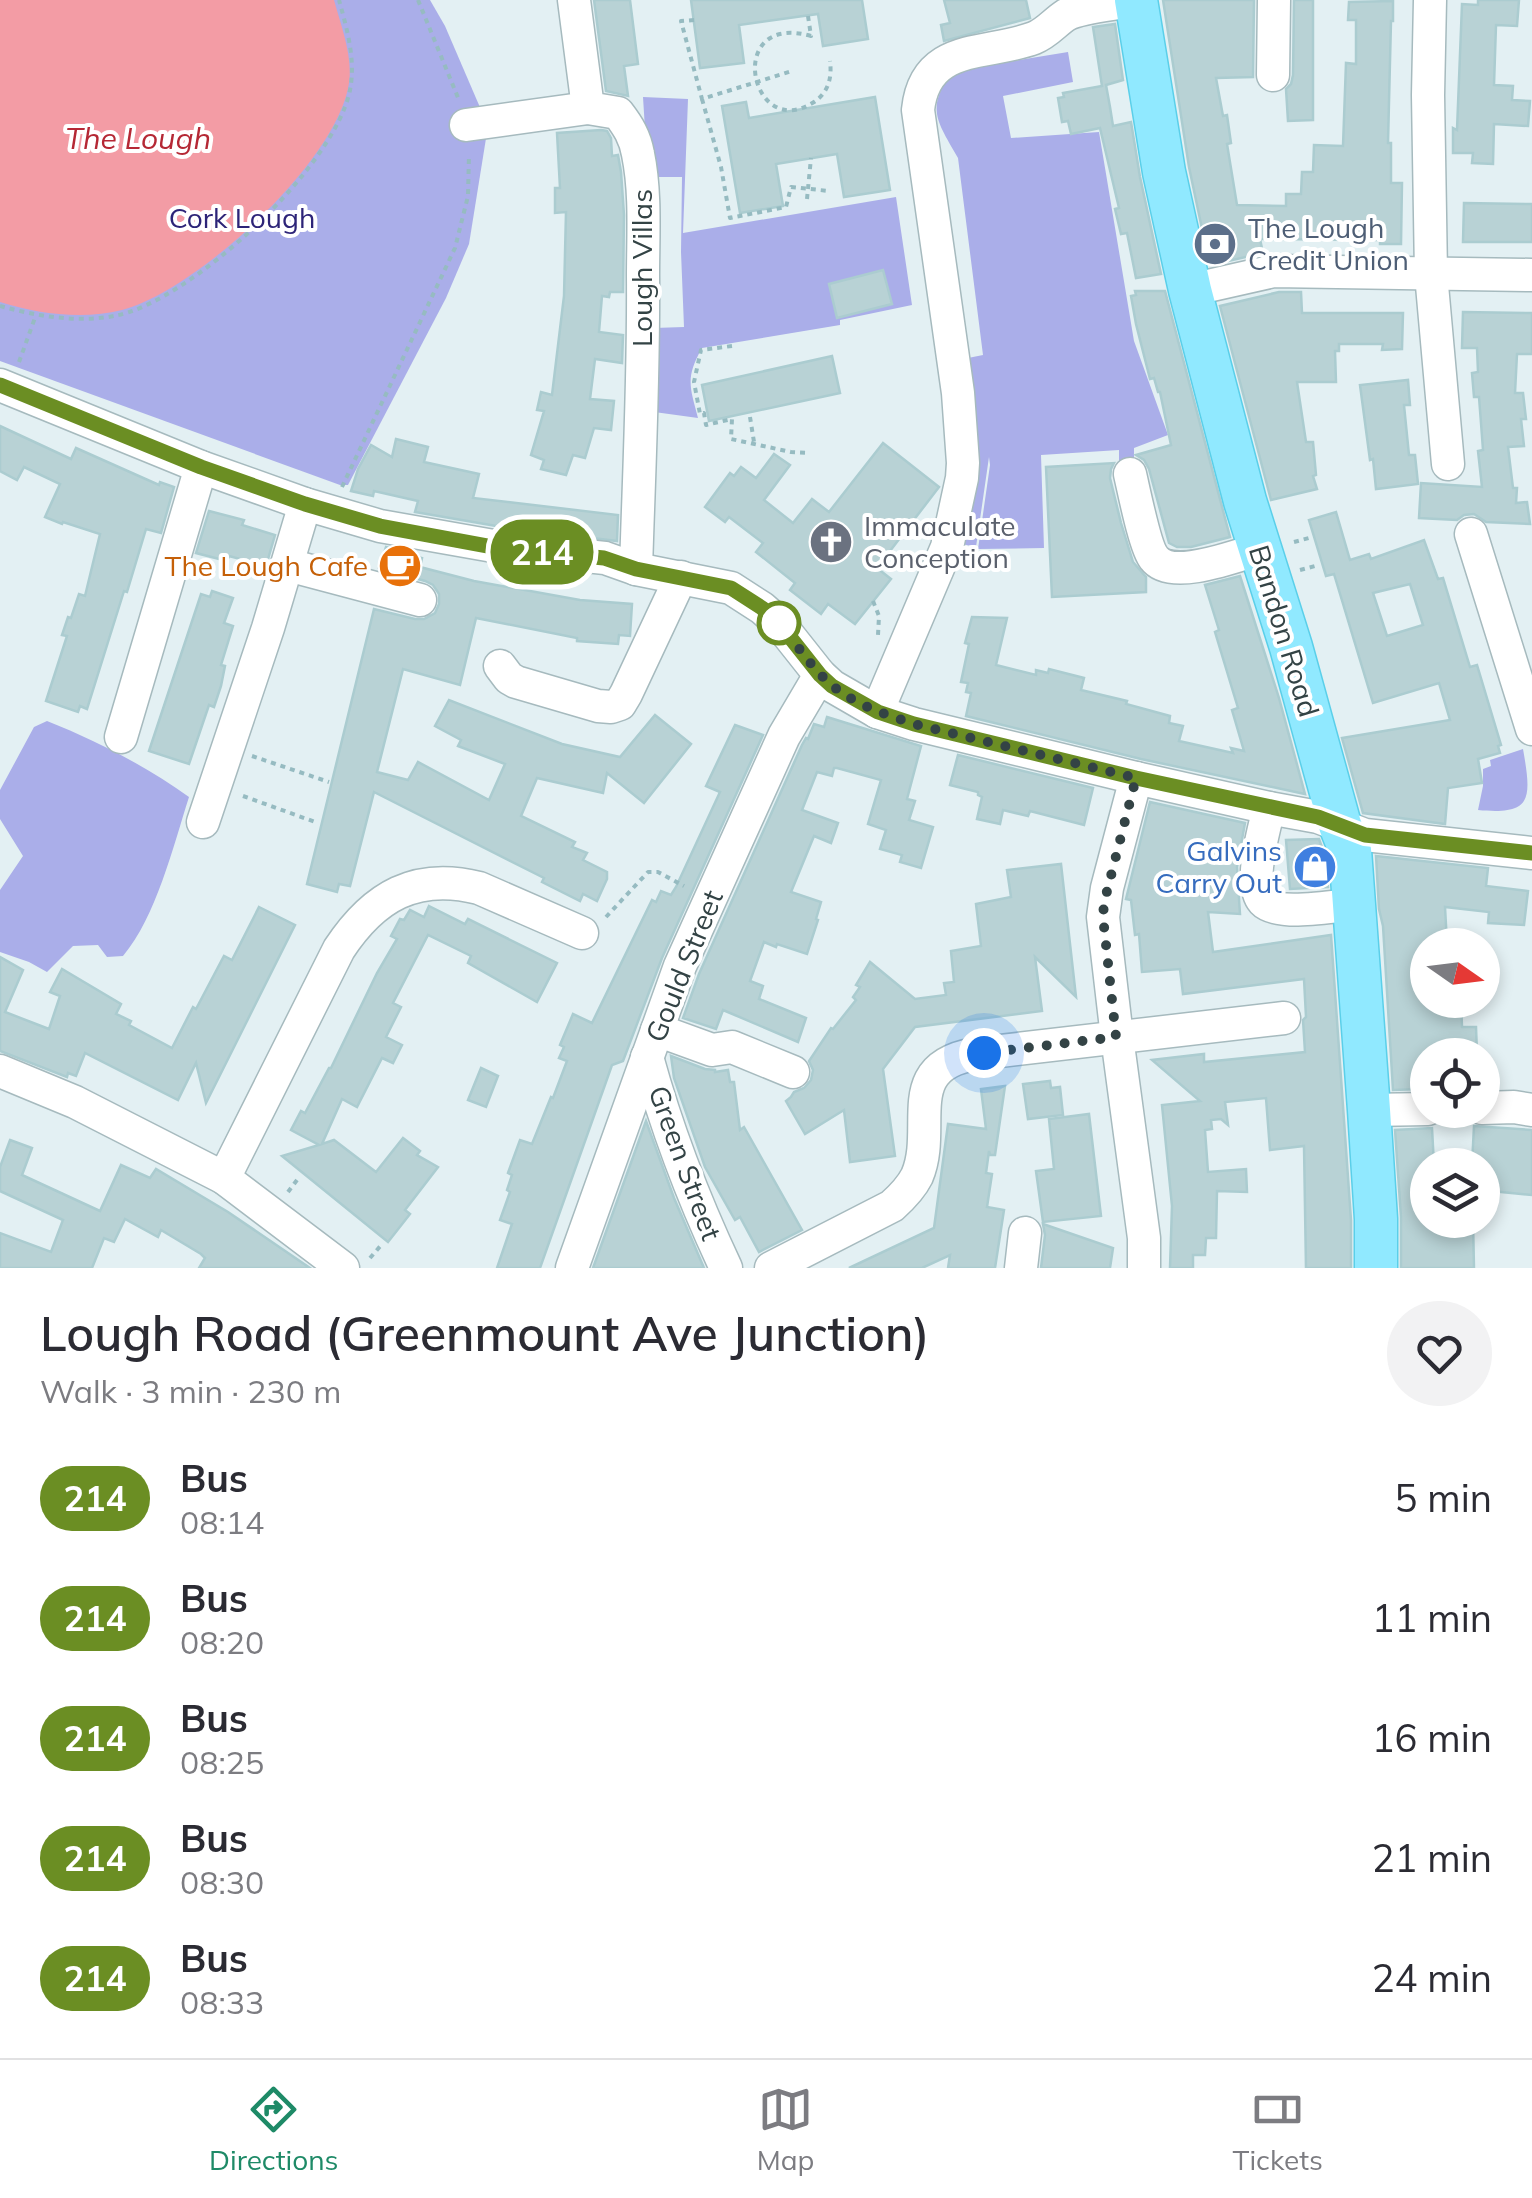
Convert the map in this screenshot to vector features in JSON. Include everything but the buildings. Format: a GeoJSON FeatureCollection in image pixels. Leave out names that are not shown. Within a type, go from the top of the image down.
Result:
{"type":"FeatureCollection","features":[{"type":"Feature","properties":{"kind":"main road","name":"Bandon Road"},"geometry":{"type":"LineString","coordinates":[[1136,0],[1164,172],[1190,290],[1272,546],[1291,647],[1350,850],[1370,1110],[1376,1268]]}},
{"type":"Feature","properties":{"kind":"street"},"geometry":{"type":"LineString","coordinates":[[466,125],[588,108],[574,0]]}},
{"type":"Feature","properties":{"kind":"street"},"geometry":{"type":"LineString","coordinates":[[878,712],[947,547],[962,478],[958,393],[918,110],[920,94],[932,72],[954,56],[1034,38],[1080,10],[1136,0]]}},
{"type":"Feature","properties":{"kind":"street"},"geometry":{"type":"LineString","coordinates":[[1273,74],[1274,0]]}},
{"type":"Feature","properties":{"kind":"street"},"geometry":{"type":"LineString","coordinates":[[1430,0],[1431,274],[1448,464]]}},
{"type":"Feature","properties":{"kind":"street","name":"Lough Villas"},"geometry":{"type":"LineString","coordinates":[[588,108],[618,112],[633,134],[642,178],[644,327],[636,569]]}},
{"type":"Feature","properties":{"kind":"street"},"geometry":{"type":"LineString","coordinates":[[1190,290],[1274,271],[1532,275]]}},
{"type":"Feature","properties":{"kind":"street"},"geometry":{"type":"LineString","coordinates":[[8,378],[201,467],[380,526],[499,548],[604,558],[636,569],[731,588],[778,622],[832,686],[878,712],[914,724],[1318,817],[1365,835],[1532,853]]}},
{"type":"Feature","properties":{"kind":"street"},"geometry":{"type":"LineString","coordinates":[[121,737],[201,467]]}},
{"type":"Feature","properties":{"kind":"street"},"geometry":{"type":"LineString","coordinates":[[1130,474],[1156,562],[1183,568],[1272,546]]}},
{"type":"Feature","properties":{"kind":"street"},"geometry":{"type":"LineString","coordinates":[[203,822],[305,504]]}},
{"type":"Feature","properties":{"kind":"street"},"geometry":{"type":"LineString","coordinates":[[1471,534],[1532,729]]}},
{"type":"Feature","properties":{"kind":"street"},"geometry":{"type":"LineString","coordinates":[[288,565],[420,600]]}},
{"type":"Feature","properties":{"kind":"street"},"geometry":{"type":"LineString","coordinates":[[500,666],[509,678],[524,684],[598,706],[620,704],[680,576]]}},
{"type":"Feature","properties":{"kind":"street","name":"Gould Street"},"geometry":{"type":"LineString","coordinates":[[572,1268],[680,966],[784,736],[820,675]]}},
{"type":"Feature","properties":{"kind":"street"},"geometry":{"type":"LineString","coordinates":[[1136,778],[1103,917],[1144,1238],[1144,1268]]}},
{"type":"Feature","properties":{"kind":"street"},"geometry":{"type":"LineString","coordinates":[[1268,808],[1258,859],[1262,900],[1288,910],[1355,904]]}},
{"type":"Feature","properties":{"kind":"street"},"geometry":{"type":"LineString","coordinates":[[224,1178],[339,949],[360,919],[384,900],[403,889],[430,882],[463,884],[582,932]]}},
{"type":"Feature","properties":{"kind":"street"},"geometry":{"type":"LineString","coordinates":[[771,1268],[892,1206],[902,1197],[920,1165],[928,1083],[946,1062],[968,1055],[1284,1018]]}},
{"type":"Feature","properties":{"kind":"street"},"geometry":{"type":"LineString","coordinates":[[652,1044],[712,1050],[732,1047],[793,1072]]}},
{"type":"Feature","properties":{"kind":"street","name":"Green Street"},"geometry":{"type":"LineString","coordinates":[[652,1044],[682,1163],[726,1268]]}},
{"type":"Feature","properties":{"kind":"street"},"geometry":{"type":"LineString","coordinates":[[0,1071],[75,1102],[224,1178],[343,1268]]}},
{"type":"Feature","properties":{"kind":"street"},"geometry":{"type":"LineString","coordinates":[[1500,1107],[1532,1110]]}},
{"type":"Feature","properties":{"kind":"street"},"geometry":{"type":"LineString","coordinates":[[1370,1110],[1410,1109]]}},
{"type":"Feature","properties":{"kind":"street"},"geometry":{"type":"LineString","coordinates":[[1020,1268],[1026,1233]]}},
{"type":"Feature","properties":{"kind":"path"},"geometry":{"type":"LineString","coordinates":[[0,306],[36,316],[115,316],[153,303],[233,245],[288,193],[319,156],[344,110],[350,92],[352,57],[339,0]]}},
{"type":"Feature","properties":{"kind":"path"},"geometry":{"type":"LineString","coordinates":[[338,496],[455,248],[468,196],[466,125],[418,0]]}},
{"type":"Feature","properties":{"kind":"path"},"geometry":{"type":"LineString","coordinates":[[808,16],[811,36],[791,32],[762,45],[756,54],[755,82],[767,101],[790,110],[801,108],[822,96],[832,75],[830,61]]}},
{"type":"Feature","properties":{"kind":"path"},"geometry":{"type":"LineString","coordinates":[[694,20],[681,22],[722,167],[730,218],[786,208],[791,188],[829,192]]}},
{"type":"Feature","properties":{"kind":"path"},"geometry":{"type":"LineString","coordinates":[[702,99],[792,71]]}},
{"type":"Feature","properties":{"kind":"path"},"geometry":{"type":"LineString","coordinates":[[807,199],[811,158]]}},
{"type":"Feature","properties":{"kind":"path"},"geometry":{"type":"LineString","coordinates":[[8,378],[36,316]]}},
{"type":"Feature","properties":{"kind":"path"},"geometry":{"type":"LineString","coordinates":[[732,346],[701,350],[694,382],[706,425],[732,419],[731,438],[810,454]]}},
{"type":"Feature","properties":{"kind":"path"},"geometry":{"type":"LineString","coordinates":[[750,417],[755,444]]}},
{"type":"Feature","properties":{"kind":"path"},"geometry":{"type":"LineString","coordinates":[[1272,546],[1309,538]]}},
{"type":"Feature","properties":{"kind":"path"},"geometry":{"type":"LineString","coordinates":[[1295,572],[1319,564]]}},
{"type":"Feature","properties":{"kind":"path"},"geometry":{"type":"LineString","coordinates":[[229,748],[328,782]]}},
{"type":"Feature","properties":{"kind":"path"},"geometry":{"type":"LineString","coordinates":[[215,786],[318,823]]}},
{"type":"Feature","properties":{"kind":"path"},"geometry":{"type":"LineString","coordinates":[[582,932],[588,933],[599,925],[648,872],[658,872],[710,900]]}},
{"type":"Feature","properties":{"kind":"path"},"geometry":{"type":"LineString","coordinates":[[281,1201],[300,1176]]}},
{"type":"Feature","properties":{"kind":"path"},"geometry":{"type":"LineString","coordinates":[[362,1268],[383,1243]]}},
{"type":"Feature","properties":{"kind":"green space","name":"Cork Lough"},"geometry":{"type":"Polygon","coordinates":[[[0,0],[430,0],[488,126],[469,244],[446,298],[348,485],[0,361],[0,0]]]}},
{"type":"Feature","properties":{"kind":"green space"},"geometry":{"type":"Polygon","coordinates":[[[1068,52],[1073,82],[1003,96],[1011,138],[1099,132],[1134,341],[1168,435],[1134,448],[1134,460],[1119,461],[1119,450],[1041,455],[1044,548],[978,549],[989,457],[976,547],[962,544],[968,358],[983,355],[958,158],[940,124],[937,105],[953,71],[1068,52]]]}},
{"type":"Feature","properties":{"kind":"green space"},"geometry":{"type":"Polygon","coordinates":[[[643,97],[688,99],[683,233],[896,197],[912,305],[840,320],[840,325],[702,348],[691,383],[698,418],[647,411],[654,328],[684,327],[682,177],[648,177],[643,97]]]}},
{"type":"Feature","properties":{"kind":"green space"},"geometry":{"type":"Polygon","coordinates":[[[47,721],[121,755],[189,797],[154,902],[123,956],[107,957],[98,945],[73,946],[47,972],[0,952],[0,890],[23,856],[0,819],[0,790],[34,727],[47,721]]]}},
{"type":"Feature","properties":{"kind":"green space"},"geometry":{"type":"Polygon","coordinates":[[[1523,749],[1527,781],[1524,800],[1509,810],[1478,810],[1483,769],[1491,766],[1490,760],[1523,749]]]}},
{"type":"Feature","properties":{"kind":"water","name":"The Lough"},"geometry":{"type":"Polygon","coordinates":[[[0,0],[334,0],[348,52],[349,83],[339,114],[292,184],[259,219],[187,277],[153,298],[107,313],[61,314],[15,306],[0,302],[0,0]]]}},
{"type":"Feature","properties":{"kind":"bus line","name":"214"},"geometry":{"type":"LineString","coordinates":[[0,385],[201,467],[380,526],[499,548],[604,558],[636,569],[731,588],[778,622],[832,686],[860,704],[914,724],[1318,817],[1365,835],[1532,853]]}},
{"type":"Feature","properties":{"kind":"place","name":"The Lough Credit Union"},"geometry":{"type":"Point","coordinates":[1215,244]}},
{"type":"Feature","properties":{"kind":"place","name":"Immaculate Conception"},"geometry":{"type":"Point","coordinates":[831,542]}},
{"type":"Feature","properties":{"kind":"place","name":"The Lough Cafe"},"geometry":{"type":"Point","coordinates":[400,566]}},
{"type":"Feature","properties":{"kind":"place","name":"Galvins Carry Out"},"geometry":{"type":"Point","coordinates":[1315,867]}},
{"type":"Feature","properties":{"kind":"route"},"geometry":{"type":"LineString","coordinates":[[779,623],[832,686],[878,712],[1136,778],[1104,903],[1116,1037],[984,1053]]}}]}
